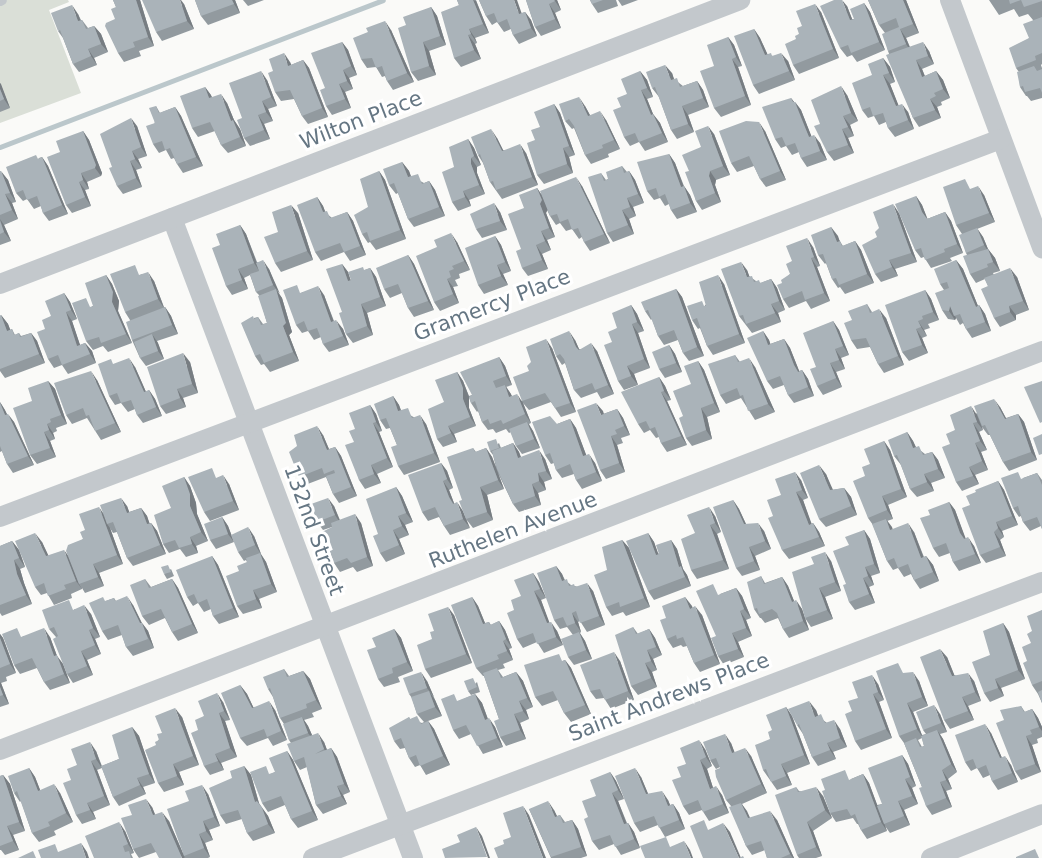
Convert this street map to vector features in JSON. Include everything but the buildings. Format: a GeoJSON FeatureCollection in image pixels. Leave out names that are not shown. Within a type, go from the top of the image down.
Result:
{"type":"FeatureCollection","features":[{"type":"Feature","properties":{"kind":"street","name":"Wilton Place"},"geometry":{"type":"LineString","coordinates":[[0,284],[740,0]]}},
{"type":"Feature","properties":{"kind":"street"},"geometry":{"type":"LineString","coordinates":[[950,0],[1042,248]]}},
{"type":"Feature","properties":{"kind":"street","name":"Gramercy Place"},"geometry":{"type":"LineString","coordinates":[[0,517],[1001,140]]}},
{"type":"Feature","properties":{"kind":"street","name":"132nd Street"},"geometry":{"type":"LineString","coordinates":[[172,218],[412,858]]}},
{"type":"Feature","properties":{"kind":"street","name":"Ruthelen Avenue"},"geometry":{"type":"LineString","coordinates":[[0,750],[324,628],[1042,351]]}},
{"type":"Feature","properties":{"kind":"street","name":"Saint Andrews Place"},"geometry":{"type":"LineString","coordinates":[[313,858],[1042,582]]}},
{"type":"Feature","properties":{"kind":"street"},"geometry":{"type":"LineString","coordinates":[[931,858],[1042,814]]}},
{"type":"Feature","properties":{"kind":"shaded area"},"geometry":{"type":"Polygon","coordinates":[[[0,0],[68,0],[69,2],[49,10],[81,93],[0,123],[0,0]]]}},
{"type":"Feature","properties":{"kind":"waterway"},"geometry":{"type":"LineString","coordinates":[[0,147],[383,0]]}}]}
